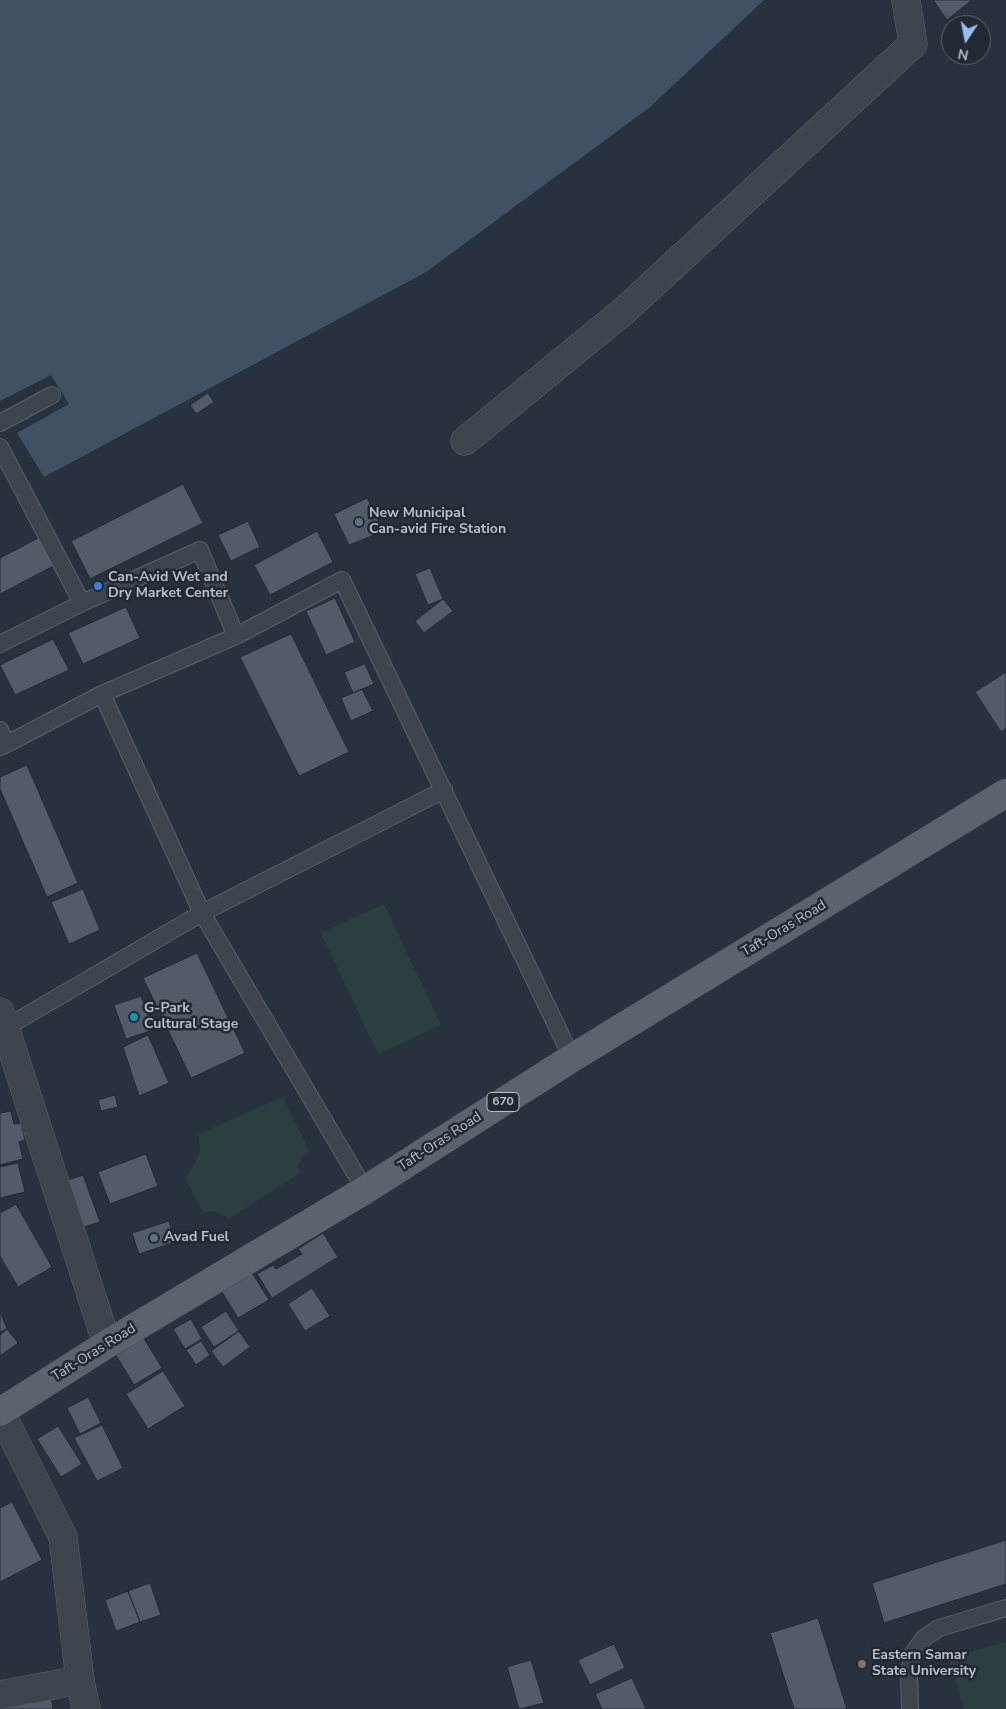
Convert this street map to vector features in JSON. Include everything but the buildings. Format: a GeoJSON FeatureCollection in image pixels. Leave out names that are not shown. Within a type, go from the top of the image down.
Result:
{"type":"FeatureCollection","features":[{"type":"Feature","properties":{"kind":"main road","name":"Taft-Oras Road"},"geometry":{"type":"LineString","coordinates":[[0,1411],[365,1190],[572,1058],[1006,793]]}},
{"type":"Feature","properties":{"kind":"street"},"geometry":{"type":"LineString","coordinates":[[465,441],[625,310],[913,44],[906,0]]}},
{"type":"Feature","properties":{"kind":"street"},"geometry":{"type":"LineString","coordinates":[[2,1023],[108,1344]]}},
{"type":"Feature","properties":{"kind":"street"},"geometry":{"type":"LineString","coordinates":[[0,1411],[63,1537],[80,1680],[86,1709]]}},
{"type":"Feature","properties":{"kind":"street"},"geometry":{"type":"LineString","coordinates":[[0,1695],[80,1680]]}},
{"type":"Feature","properties":{"kind":"lane"},"geometry":{"type":"LineString","coordinates":[[0,423],[52,395]]}},
{"type":"Feature","properties":{"kind":"lane"},"geometry":{"type":"LineString","coordinates":[[0,446],[82,603]]}},
{"type":"Feature","properties":{"kind":"lane"},"geometry":{"type":"LineString","coordinates":[[0,644],[82,603],[200,550],[236,636]]}},
{"type":"Feature","properties":{"kind":"lane"},"geometry":{"type":"LineString","coordinates":[[0,730],[4,746],[102,694],[236,636],[342,580],[572,1058]]}},
{"type":"Feature","properties":{"kind":"lane"},"geometry":{"type":"LineString","coordinates":[[102,694],[202,913],[365,1190]]}},
{"type":"Feature","properties":{"kind":"lane"},"geometry":{"type":"LineString","coordinates":[[2,1023],[202,913],[444,790]]}},
{"type":"Feature","properties":{"kind":"lane"},"geometry":{"type":"LineString","coordinates":[[910,1709],[909,1673],[914,1653],[924,1638],[940,1628],[1006,1608]]}},
{"type":"Feature","properties":{"kind":"green space"},"geometry":{"type":"Polygon","coordinates":[[[384,904],[441,1025],[378,1054],[321,933],[384,904]]]}},
{"type":"Feature","properties":{"kind":"green space"},"geometry":{"type":"Polygon","coordinates":[[[283,1097],[309,1151],[302,1157],[298,1166],[299,1174],[228,1219],[223,1214],[213,1211],[203,1212],[185,1178],[194,1166],[200,1151],[199,1134],[283,1097]]]}},
{"type":"Feature","properties":{"kind":"green space"},"geometry":{"type":"Polygon","coordinates":[[[1006,1642],[1006,1709],[964,1709],[949,1658],[1006,1642]]]}},
{"type":"Feature","properties":{"kind":"water"},"geometry":{"type":"Polygon","coordinates":[[[0,0],[764,0],[649,108],[426,272],[44,477],[17,433],[69,404],[51,375],[0,401],[0,0]]]}},
{"type":"Feature","properties":{"kind":"place","name":"New Municipal Can-avid Fire Station"},"geometry":{"type":"Point","coordinates":[359,522]}},
{"type":"Feature","properties":{"kind":"place","name":"Can-Avid Wet and Dry Market Center"},"geometry":{"type":"Point","coordinates":[98,586]}},
{"type":"Feature","properties":{"kind":"place","name":"G-Park Cultural Stage"},"geometry":{"type":"Point","coordinates":[134,1017]}},
{"type":"Feature","properties":{"kind":"place","name":"Avad Fuel"},"geometry":{"type":"Point","coordinates":[154,1238]}},
{"type":"Feature","properties":{"kind":"place","name":"Eastern Samar State University"},"geometry":{"type":"Point","coordinates":[862,1664]}}]}
